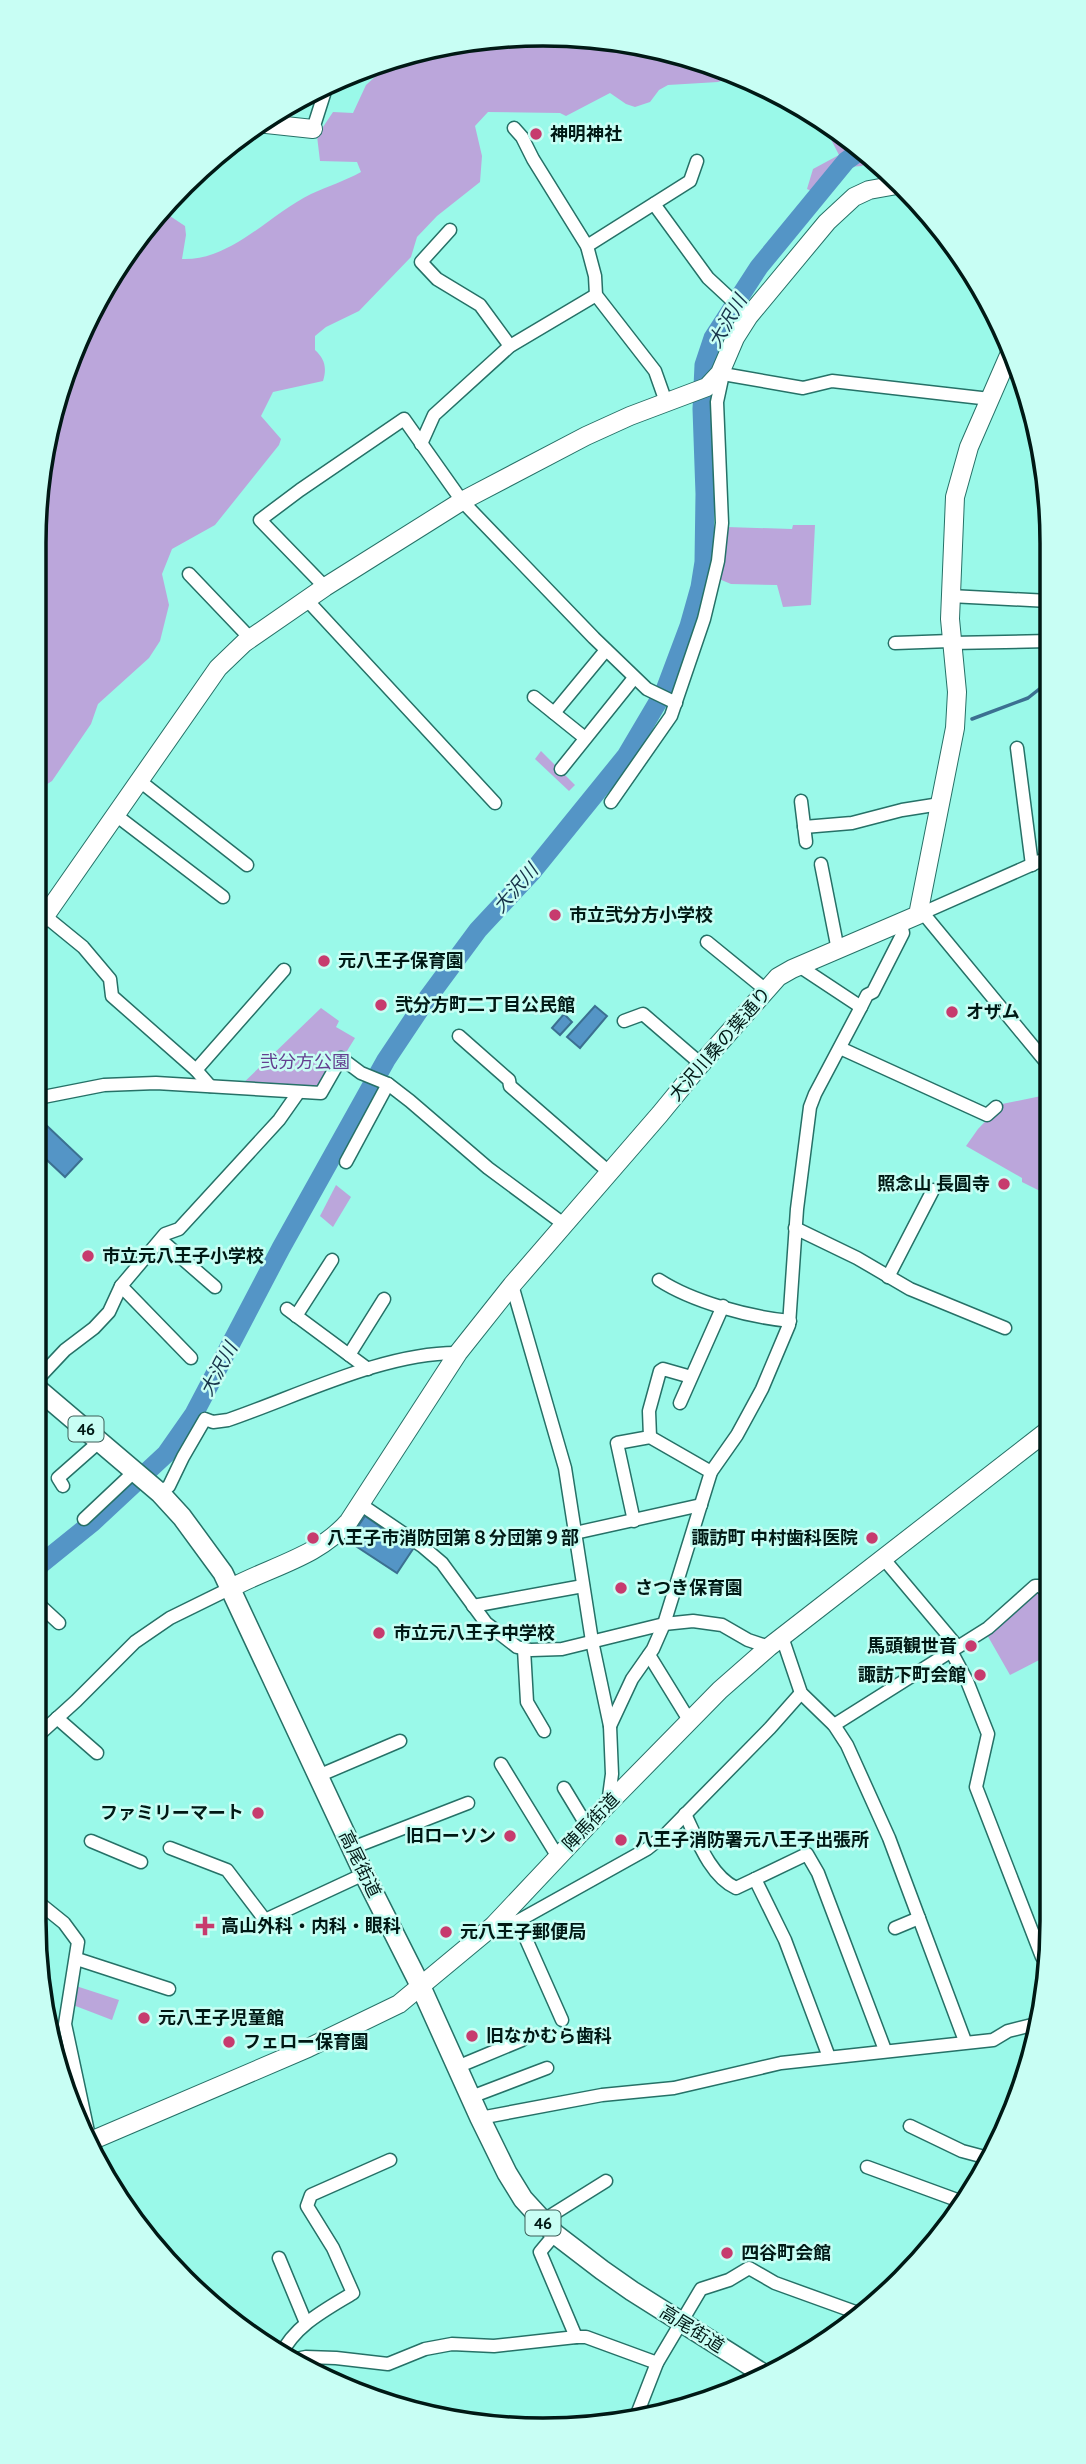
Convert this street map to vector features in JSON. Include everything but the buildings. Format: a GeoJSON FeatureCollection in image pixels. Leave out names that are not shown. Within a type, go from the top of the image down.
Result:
{"type":"FeatureCollection","features":[{"type":"Feature","properties":{"kind":"main road","name":"高尾街道"},"geometry":{"type":"LineString","coordinates":[[46,1396],[146,1481],[209,1553],[231,1588],[364,1874],[420,1985],[480,2118],[523,2199],[549,2228],[632,2291],[757,2370]]}},
{"type":"Feature","properties":{"kind":"street"},"geometry":{"type":"LineString","coordinates":[[273,125],[313,129],[323,97]]}},
{"type":"Feature","properties":{"kind":"street"},"geometry":{"type":"LineString","coordinates":[[514,128],[522,136],[586,246],[596,276],[596,295],[655,371],[666,402]]}},
{"type":"Feature","properties":{"kind":"street"},"geometry":{"type":"LineString","coordinates":[[586,246],[690,181],[697,161]]}},
{"type":"Feature","properties":{"kind":"street"},"geometry":{"type":"LineString","coordinates":[[611,802],[671,716],[673,702],[704,619],[718,561],[722,523],[718,377],[735,338],[746,314],[842,207],[869,190],[890,186]]}},
{"type":"Feature","properties":{"kind":"street"},"geometry":{"type":"LineString","coordinates":[[654,204],[708,278],[746,314]]}},
{"type":"Feature","properties":{"kind":"street"},"geometry":{"type":"LineString","coordinates":[[450,230],[421,262],[437,279],[480,305],[510,346]]}},
{"type":"Feature","properties":{"kind":"street"},"geometry":{"type":"LineString","coordinates":[[421,444],[434,415],[510,346],[596,295]]}},
{"type":"Feature","properties":{"kind":"street"},"geometry":{"type":"LineString","coordinates":[[1006,362],[963,464],[955,497],[950,596],[957,704],[921,914],[1040,1055]]}},
{"type":"Feature","properties":{"kind":"street"},"geometry":{"type":"LineString","coordinates":[[46,913],[141,782],[218,668],[250,638],[325,587],[462,501],[586,436],[693,393],[718,377],[803,388],[832,381],[990,399]]}},
{"type":"Feature","properties":{"kind":"street"},"geometry":{"type":"LineString","coordinates":[[325,587],[260,520],[404,419],[462,501],[634,678],[651,691],[673,702]]}},
{"type":"Feature","properties":{"kind":"street"},"geometry":{"type":"LineString","coordinates":[[189,574],[250,638]]}},
{"type":"Feature","properties":{"kind":"street"},"geometry":{"type":"LineString","coordinates":[[950,596],[1040,601]]}},
{"type":"Feature","properties":{"kind":"street"},"geometry":{"type":"LineString","coordinates":[[307,600],[495,803]]}},
{"type":"Feature","properties":{"kind":"street"},"geometry":{"type":"LineString","coordinates":[[895,643],[951,642],[1014,636],[1040,640]]}},
{"type":"Feature","properties":{"kind":"street"},"geometry":{"type":"LineString","coordinates":[[554,713],[606,650]]}},
{"type":"Feature","properties":{"kind":"street"},"geometry":{"type":"LineString","coordinates":[[561,769],[634,678]]}},
{"type":"Feature","properties":{"kind":"street"},"geometry":{"type":"LineString","coordinates":[[534,697],[585,738]]}},
{"type":"Feature","properties":{"kind":"street"},"geometry":{"type":"LineString","coordinates":[[1017,748],[1032,866]]}},
{"type":"Feature","properties":{"kind":"street"},"geometry":{"type":"LineString","coordinates":[[141,782],[247,865]]}},
{"type":"Feature","properties":{"kind":"street"},"geometry":{"type":"LineString","coordinates":[[801,800],[806,842]]}},
{"type":"Feature","properties":{"kind":"street"},"geometry":{"type":"LineString","coordinates":[[804,827],[852,823],[902,810],[940,804]]}},
{"type":"Feature","properties":{"kind":"street"},"geometry":{"type":"LineString","coordinates":[[117,816],[223,897]]}},
{"type":"Feature","properties":{"kind":"street"},"geometry":{"type":"LineString","coordinates":[[921,914],[1040,862]]}},
{"type":"Feature","properties":{"kind":"street"},"geometry":{"type":"LineString","coordinates":[[821,864],[838,950]]}},
{"type":"Feature","properties":{"kind":"street","name":"大沢川桑の葉通り"},"geometry":{"type":"LineString","coordinates":[[231,1588],[319,1548],[336,1536],[360,1504],[458,1353],[512,1284],[778,977],[921,914]]}},
{"type":"Feature","properties":{"kind":"street"},"geometry":{"type":"LineString","coordinates":[[610,1726],[632,1679],[649,1655],[664,1624],[711,1472],[737,1435],[762,1389],[790,1321],[795,1227],[810,1107],[867,995],[873,992],[904,933],[901,924]]}},
{"type":"Feature","properties":{"kind":"street"},"geometry":{"type":"LineString","coordinates":[[46,927],[83,947],[110,979],[112,996],[196,1070],[210,1086]]}},
{"type":"Feature","properties":{"kind":"street"},"geometry":{"type":"LineString","coordinates":[[707,943],[766,990]]}},
{"type":"Feature","properties":{"kind":"street"},"geometry":{"type":"LineString","coordinates":[[799,966],[861,1007]]}},
{"type":"Feature","properties":{"kind":"street"},"geometry":{"type":"LineString","coordinates":[[196,1070],[284,970]]}},
{"type":"Feature","properties":{"kind":"street"},"geometry":{"type":"LineString","coordinates":[[624,1021],[643,1014],[701,1064]]}},
{"type":"Feature","properties":{"kind":"street"},"geometry":{"type":"LineString","coordinates":[[459,1036],[509,1080],[510,1086],[610,1173]]}},
{"type":"Feature","properties":{"kind":"street"},"geometry":{"type":"LineString","coordinates":[[840,1048],[987,1115],[996,1107]]}},
{"type":"Feature","properties":{"kind":"street"},"geometry":{"type":"LineString","coordinates":[[46,1096],[104,1086],[156,1083],[321,1093],[341,1058],[368,1076],[386,1083],[488,1168],[565,1225]]}},
{"type":"Feature","properties":{"kind":"street"},"geometry":{"type":"LineString","coordinates":[[346,1161],[386,1083]]}},
{"type":"Feature","properties":{"kind":"street"},"geometry":{"type":"LineString","coordinates":[[46,1371],[65,1350],[94,1328],[108,1312],[121,1286],[165,1234],[179,1229],[279,1120],[298,1093]]}},
{"type":"Feature","properties":{"kind":"street"},"geometry":{"type":"LineString","coordinates":[[888,1278],[933,1190]]}},
{"type":"Feature","properties":{"kind":"street"},"geometry":{"type":"LineString","coordinates":[[795,1227],[857,1258],[909,1289],[1005,1328]]}},
{"type":"Feature","properties":{"kind":"street"},"geometry":{"type":"LineString","coordinates":[[161,1240],[215,1287]]}},
{"type":"Feature","properties":{"kind":"street"},"geometry":{"type":"LineString","coordinates":[[332,1260],[291,1313],[368,1369]]}},
{"type":"Feature","properties":{"kind":"street"},"geometry":{"type":"LineString","coordinates":[[659,1280],[678,1293],[790,1321]]}},
{"type":"Feature","properties":{"kind":"street"},"geometry":{"type":"LineString","coordinates":[[512,1284],[565,1468],[592,1641],[610,1726],[612,1766],[608,1804]]}},
{"type":"Feature","properties":{"kind":"street"},"geometry":{"type":"LineString","coordinates":[[121,1286],[191,1358]]}},
{"type":"Feature","properties":{"kind":"street"},"geometry":{"type":"LineString","coordinates":[[349,1355],[384,1299]]}},
{"type":"Feature","properties":{"kind":"street"},"geometry":{"type":"LineString","coordinates":[[680,1403],[723,1306]]}},
{"type":"Feature","properties":{"kind":"street"},"geometry":{"type":"LineString","coordinates":[[84,1518],[146,1481],[169,1486],[205,1419],[213,1422],[228,1420],[315,1386],[368,1369],[436,1353],[458,1353]]}},
{"type":"Feature","properties":{"kind":"street"},"geometry":{"type":"LineString","coordinates":[[650,1437],[649,1411],[660,1371],[663,1369],[691,1377]]}},
{"type":"Feature","properties":{"kind":"street"},"geometry":{"type":"LineString","coordinates":[[634,1521],[617,1443],[650,1437],[711,1472]]}},
{"type":"Feature","properties":{"kind":"street","name":"陣馬街道"},"geometry":{"type":"LineString","coordinates":[[96,2139],[387,2011],[493,1926],[689,1720],[776,1642],[1040,1437]]}},
{"type":"Feature","properties":{"kind":"street"},"geometry":{"type":"LineString","coordinates":[[63,1486],[58,1478],[100,1441]]}},
{"type":"Feature","properties":{"kind":"street"},"geometry":{"type":"LineString","coordinates":[[360,1504],[422,1546],[442,1563],[485,1623],[504,1639],[524,1648],[554,1650],[664,1624],[693,1621],[722,1625],[748,1640],[776,1642],[801,1693],[834,1725],[847,1745],[889,1838],[965,2041]]}},
{"type":"Feature","properties":{"kind":"street"},"geometry":{"type":"LineString","coordinates":[[575,1533],[701,1505]]}},
{"type":"Feature","properties":{"kind":"street"},"geometry":{"type":"LineString","coordinates":[[883,1558],[954,1648],[988,1734],[976,1787],[1039,1950]]}},
{"type":"Feature","properties":{"kind":"street"},"geometry":{"type":"LineString","coordinates":[[473,1606],[583,1586]]}},
{"type":"Feature","properties":{"kind":"street"},"geometry":{"type":"LineString","coordinates":[[834,1725],[988,1628],[1035,1586],[1040,1586]]}},
{"type":"Feature","properties":{"kind":"street"},"geometry":{"type":"LineString","coordinates":[[46,1728],[110,1665],[144,1636],[170,1618],[231,1588]]}},
{"type":"Feature","properties":{"kind":"street"},"geometry":{"type":"LineString","coordinates":[[46,1611],[60,1623]]}},
{"type":"Feature","properties":{"kind":"street"},"geometry":{"type":"LineString","coordinates":[[524,1648],[527,1702],[544,1731]]}},
{"type":"Feature","properties":{"kind":"street"},"geometry":{"type":"LineString","coordinates":[[649,1655],[689,1720]]}},
{"type":"Feature","properties":{"kind":"street"},"geometry":{"type":"LineString","coordinates":[[493,1926],[518,1921],[642,1852],[667,1833],[801,1693]]}},
{"type":"Feature","properties":{"kind":"street"},"geometry":{"type":"LineString","coordinates":[[57,1718],[97,1753]]}},
{"type":"Feature","properties":{"kind":"street"},"geometry":{"type":"LineString","coordinates":[[318,1776],[400,1741]]}},
{"type":"Feature","properties":{"kind":"street"},"geometry":{"type":"LineString","coordinates":[[501,1764],[558,1857]]}},
{"type":"Feature","properties":{"kind":"street"},"geometry":{"type":"LineString","coordinates":[[564,1787],[587,1826]]}},
{"type":"Feature","properties":{"kind":"street"},"geometry":{"type":"LineString","coordinates":[[352,1848],[468,1803]]}},
{"type":"Feature","properties":{"kind":"street"},"geometry":{"type":"LineString","coordinates":[[685,1814],[701,1849],[726,1884],[736,1888],[807,1854],[818,1873],[885,2050]]}},
{"type":"Feature","properties":{"kind":"street"},"geometry":{"type":"LineString","coordinates":[[91,1841],[141,1862]]}},
{"type":"Feature","properties":{"kind":"street"},"geometry":{"type":"LineString","coordinates":[[170,1848],[227,1870],[265,1920],[364,1874]]}},
{"type":"Feature","properties":{"kind":"street"},"geometry":{"type":"LineString","coordinates":[[755,1879],[785,1940],[829,2057]]}},
{"type":"Feature","properties":{"kind":"street"},"geometry":{"type":"LineString","coordinates":[[46,1908],[64,1923],[78,1942],[65,2024],[81,2105]]}},
{"type":"Feature","properties":{"kind":"street"},"geometry":{"type":"LineString","coordinates":[[895,1928],[919,1918]]}},
{"type":"Feature","properties":{"kind":"street"},"geometry":{"type":"LineString","coordinates":[[518,1921],[562,2020]]}},
{"type":"Feature","properties":{"kind":"street"},"geometry":{"type":"LineString","coordinates":[[76,1959],[169,1989]]}},
{"type":"Feature","properties":{"kind":"street"},"geometry":{"type":"LineString","coordinates":[[480,2118],[602,2095],[674,2088],[781,2063],[993,2040],[1008,2031],[1029,2026]]}},
{"type":"Feature","properties":{"kind":"street"},"geometry":{"type":"LineString","coordinates":[[457,2067],[522,2040]]}},
{"type":"Feature","properties":{"kind":"street"},"geometry":{"type":"LineString","coordinates":[[471,2097],[547,2068]]}},
{"type":"Feature","properties":{"kind":"street"},"geometry":{"type":"LineString","coordinates":[[910,2126],[962,2151],[981,2156]]}},
{"type":"Feature","properties":{"kind":"street"},"geometry":{"type":"LineString","coordinates":[[286,2347],[306,2323],[354,2293],[333,2248],[307,2206],[310,2195],[390,2160]]}},
{"type":"Feature","properties":{"kind":"street"},"geometry":{"type":"LineString","coordinates":[[867,2167],[955,2199]]}},
{"type":"Feature","properties":{"kind":"street"},"geometry":{"type":"LineString","coordinates":[[576,2337],[540,2252],[549,2228],[606,2181]]}},
{"type":"Feature","properties":{"kind":"street"},"geometry":{"type":"LineString","coordinates":[[279,2258],[306,2323]]}},
{"type":"Feature","properties":{"kind":"street"},"geometry":{"type":"LineString","coordinates":[[639,2409],[657,2363],[701,2289],[729,2280],[749,2268],[775,2283],[852,2311]]}},
{"type":"Feature","properties":{"kind":"street"},"geometry":{"type":"LineString","coordinates":[[304,2357],[388,2364],[425,2349],[452,2344],[494,2346],[586,2337],[657,2363]]}},
{"type":"Feature","properties":{"kind":"green space"},"geometry":{"type":"Polygon","coordinates":[[[510,47],[576,47],[640,55],[672,62],[724,80],[668,85],[659,90],[650,102],[635,107],[610,93],[566,116],[560,113],[488,112],[475,126],[482,156],[480,182],[437,216],[417,237],[411,257],[359,311],[326,327],[315,336],[315,350],[324,364],[323,381],[273,392],[261,416],[281,439],[279,445],[215,525],[172,549],[162,574],[169,605],[160,641],[149,658],[98,704],[91,724],[52,781],[46,785],[46,543],[55,446],[62,414],[83,353],[112,294],[129,267],[168,216],[185,226],[182,259],[200,258],[234,245],[311,194],[361,172],[357,162],[320,161],[317,136],[333,112],[353,113],[366,85],[379,74],[446,55],[510,47]]]}},
{"type":"Feature","properties":{"kind":"green space"},"geometry":{"type":"Polygon","coordinates":[[[829,136],[865,164],[847,167],[821,195],[807,189],[813,169],[839,155],[829,136]]]}},
{"type":"Feature","properties":{"kind":"green space"},"geometry":{"type":"Polygon","coordinates":[[[793,525],[815,525],[811,605],[783,607],[777,585],[731,584],[719,579],[727,527],[792,529],[793,525]]]}},
{"type":"Feature","properties":{"kind":"green space"},"geometry":{"type":"Polygon","coordinates":[[[541,751],[575,785],[569,791],[535,759],[541,751]]]}},
{"type":"Feature","properties":{"kind":"green space","name":"弐分方公園"},"geometry":{"type":"Polygon","coordinates":[[[321,1008],[339,1021],[336,1027],[355,1038],[321,1093],[238,1088],[321,1008]]]}},
{"type":"Feature","properties":{"kind":"green space"},"geometry":{"type":"Polygon","coordinates":[[[1040,1096],[1040,1191],[966,1146],[1002,1104],[1040,1096]]]}},
{"type":"Feature","properties":{"kind":"green space"},"geometry":{"type":"Polygon","coordinates":[[[336,1185],[351,1197],[333,1227],[320,1216],[336,1185]]]}},
{"type":"Feature","properties":{"kind":"green space"},"geometry":{"type":"Polygon","coordinates":[[[1036,1590],[1040,1593],[1040,1660],[1010,1675],[986,1633],[1036,1590]]]}},
{"type":"Feature","properties":{"kind":"green space"},"geometry":{"type":"Polygon","coordinates":[[[76,1986],[119,2000],[112,2020],[73,2005],[76,1986]]]}},
{"type":"Feature","properties":{"kind":"water"},"geometry":{"type":"Polygon","coordinates":[[[595,1006],[607,1016],[580,1048],[567,1037],[595,1006]]]}},
{"type":"Feature","properties":{"kind":"water"},"geometry":{"type":"Polygon","coordinates":[[[564,1014],[572,1022],[560,1035],[552,1028],[564,1014]]]}},
{"type":"Feature","properties":{"kind":"water"},"geometry":{"type":"Polygon","coordinates":[[[46,1125],[82,1159],[65,1177],[46,1159],[46,1125]]]}},
{"type":"Feature","properties":{"kind":"water"},"geometry":{"type":"Polygon","coordinates":[[[365,1516],[413,1549],[397,1573],[348,1541],[365,1516]]]}},
{"type":"Feature","properties":{"kind":"waterway","name":"大沢川"},"geometry":{"type":"LineString","coordinates":[[46,1560],[93,1522],[166,1454],[194,1414],[281,1248],[386,1060],[478,930],[532,872],[626,756],[665,690],[689,626],[704,562],[702,409],[704,365],[713,338],[759,267],[846,161],[854,155]]}},
{"type":"Feature","properties":{"kind":"waterway"},"geometry":{"type":"LineString","coordinates":[[972,719],[1028,698],[1040,689]]}},
{"type":"Feature","properties":{"kind":"waterway","name":"大沢川"},"geometry":{"type":"LineString","coordinates":[[370,1086],[375,1087]]}},
{"type":"Feature","properties":{"kind":"waterway"},"geometry":{"type":"LineString","coordinates":[[46,1549],[53,1557]]}},
{"type":"Feature","properties":{"kind":"place","name":"神明神社"},"geometry":{"type":"Point","coordinates":[536,134]}},
{"type":"Feature","properties":{"kind":"place","name":"市立弐分方小学校"},"geometry":{"type":"Point","coordinates":[555,915]}},
{"type":"Feature","properties":{"kind":"place","name":"元八王子保育園"},"geometry":{"type":"Point","coordinates":[324,961]}},
{"type":"Feature","properties":{"kind":"place","name":"弐分方町二丁目公民館"},"geometry":{"type":"Point","coordinates":[381,1005]}},
{"type":"Feature","properties":{"kind":"place","name":"オザム"},"geometry":{"type":"Point","coordinates":[952,1012]}},
{"type":"Feature","properties":{"kind":"place","name":"照念山 長圓寺"},"geometry":{"type":"Point","coordinates":[1004,1184]}},
{"type":"Feature","properties":{"kind":"place","name":"市立元八王子小学校"},"geometry":{"type":"Point","coordinates":[88,1256]}},
{"type":"Feature","properties":{"kind":"place","name":"八王子市消防団第８分団第９部"},"geometry":{"type":"Point","coordinates":[313,1538]}},
{"type":"Feature","properties":{"kind":"place","name":"諏訪町 中村歯科医院"},"geometry":{"type":"Point","coordinates":[872,1538]}},
{"type":"Feature","properties":{"kind":"place","name":"さつき保育園"},"geometry":{"type":"Point","coordinates":[621,1588]}},
{"type":"Feature","properties":{"kind":"place","name":"市立元八王子中学校"},"geometry":{"type":"Point","coordinates":[379,1633]}},
{"type":"Feature","properties":{"kind":"place","name":"馬頭観世音"},"geometry":{"type":"Point","coordinates":[971,1646]}},
{"type":"Feature","properties":{"kind":"place","name":"諏訪下町会館"},"geometry":{"type":"Point","coordinates":[980,1675]}},
{"type":"Feature","properties":{"kind":"place","name":"ファミリーマート"},"geometry":{"type":"Point","coordinates":[258,1813]}},
{"type":"Feature","properties":{"kind":"place","name":"旧ローソン"},"geometry":{"type":"Point","coordinates":[510,1836]}},
{"type":"Feature","properties":{"kind":"place","name":"八王子消防署元八王子出張所"},"geometry":{"type":"Point","coordinates":[621,1840]}},
{"type":"Feature","properties":{"kind":"place","name":"高山外科・内科・眼科"},"geometry":{"type":"Point","coordinates":[205,1926]}},
{"type":"Feature","properties":{"kind":"place","name":"元八王子郵便局"},"geometry":{"type":"Point","coordinates":[446,1932]}},
{"type":"Feature","properties":{"kind":"place","name":"元八王子児童館"},"geometry":{"type":"Point","coordinates":[144,2018]}},
{"type":"Feature","properties":{"kind":"place","name":"旧なかむら歯科"},"geometry":{"type":"Point","coordinates":[472,2036]}},
{"type":"Feature","properties":{"kind":"place","name":"フェロー保育園"},"geometry":{"type":"Point","coordinates":[229,2042]}},
{"type":"Feature","properties":{"kind":"place","name":"四谷町会館"},"geometry":{"type":"Point","coordinates":[727,2253]}}]}
